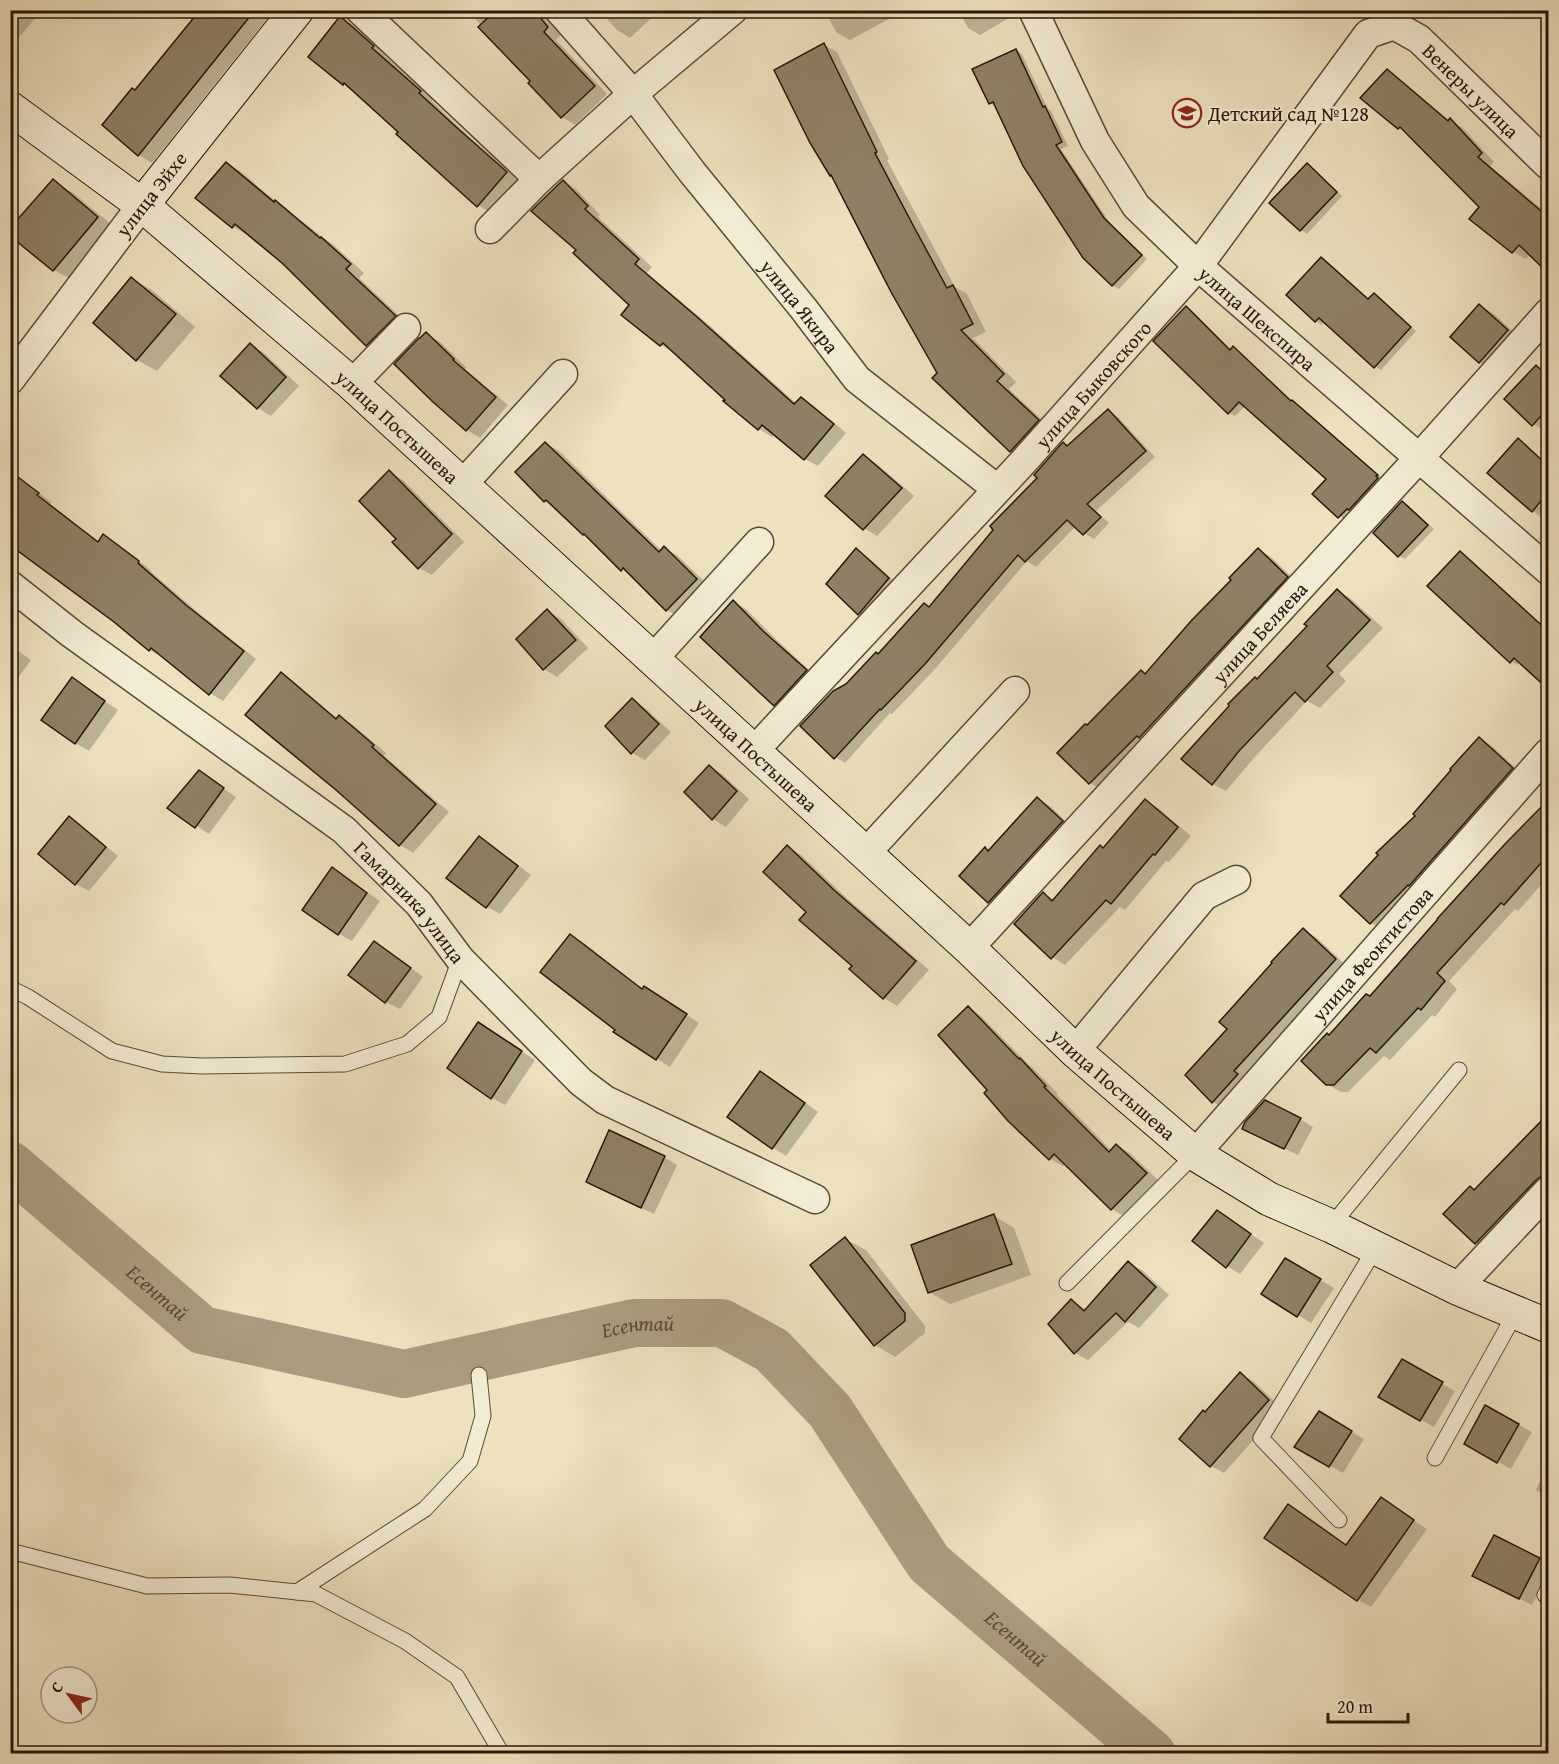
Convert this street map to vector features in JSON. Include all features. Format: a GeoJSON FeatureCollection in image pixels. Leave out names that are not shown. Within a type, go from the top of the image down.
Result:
{"type":"FeatureCollection","features":[{"type":"Feature","properties":{"kind":"street","name":"улица Эйхе"},"geometry":{"type":"LineString","coordinates":[[10,380],[142,205],[297,10]]}},
{"type":"Feature","properties":{"kind":"street"},"geometry":{"type":"LineString","coordinates":[[360,10],[539,179]]}},
{"type":"Feature","properties":{"kind":"street","name":"улица Якира"},"geometry":{"type":"LineString","coordinates":[[559,10],[633,94],[692,172],[803,308],[857,379],[997,489]]}},
{"type":"Feature","properties":{"kind":"street"},"geometry":{"type":"LineString","coordinates":[[490,229],[539,179],[633,94],[733,10]]}},
{"type":"Feature","properties":{"kind":"street","name":"улица Шекспира"},"geometry":{"type":"LineString","coordinates":[[1033,10],[1095,141],[1136,206],[1198,266],[1548,570]]}},
{"type":"Feature","properties":{"kind":"street","name":"улица Быковского"},"geometry":{"type":"LineString","coordinates":[[753,752],[997,489],[1198,266],[1368,34],[1394,26],[1419,39]]}},
{"type":"Feature","properties":{"kind":"street","name":"Венеры улица"},"geometry":{"type":"LineString","coordinates":[[1419,39],[1548,165]]}},
{"type":"Feature","properties":{"kind":"street","name":"улица Постышева"},"geometry":{"type":"LineString","coordinates":[[10,108],[142,205],[352,384],[969,948],[1075,1051],[1195,1154],[1269,1199],[1331,1226],[1457,1288],[1548,1326]]}},
{"type":"Feature","properties":{"kind":"street","name":"улица Беляева"},"geometry":{"type":"LineString","coordinates":[[969,948],[1419,458],[1548,313]]}},
{"type":"Feature","properties":{"kind":"street"},"geometry":{"type":"LineString","coordinates":[[352,384],[406,328]]}},
{"type":"Feature","properties":{"kind":"street"},"geometry":{"type":"LineString","coordinates":[[462,485],[563,374]]}},
{"type":"Feature","properties":{"kind":"street"},"geometry":{"type":"LineString","coordinates":[[652,660],[759,542]]}},
{"type":"Feature","properties":{"kind":"street","name":"Гамарника улица"},"geometry":{"type":"LineString","coordinates":[[10,585],[72,634],[344,830],[419,904],[460,959],[581,1082],[605,1100],[815,1199]]}},
{"type":"Feature","properties":{"kind":"street"},"geometry":{"type":"LineString","coordinates":[[865,854],[1015,691]]}},
{"type":"Feature","properties":{"kind":"street","name":"улица Феоктистова"},"geometry":{"type":"LineString","coordinates":[[1195,1154],[1548,753]]}},
{"type":"Feature","properties":{"kind":"street"},"geometry":{"type":"LineString","coordinates":[[1075,1051],[1204,896],[1236,880]]}},
{"type":"Feature","properties":{"kind":"street"},"geometry":{"type":"LineString","coordinates":[[1457,1288],[1548,1191]]}},
{"type":"Feature","properties":{"kind":"lane"},"geometry":{"type":"LineString","coordinates":[[10,988],[28,997],[112,1052],[162,1064],[202,1066],[345,1064],[406,1044],[439,1017],[460,959]]}},
{"type":"Feature","properties":{"kind":"lane"},"geometry":{"type":"LineString","coordinates":[[1331,1226],[1459,1070]]}},
{"type":"Feature","properties":{"kind":"lane"},"geometry":{"type":"LineString","coordinates":[[1067,1283],[1195,1154]]}},
{"type":"Feature","properties":{"kind":"lane"},"geometry":{"type":"LineString","coordinates":[[1339,1520],[1261,1438],[1375,1249]]}},
{"type":"Feature","properties":{"kind":"lane"},"geometry":{"type":"LineString","coordinates":[[1435,1458],[1516,1312]]}},
{"type":"Feature","properties":{"kind":"lane"},"geometry":{"type":"LineString","coordinates":[[297,1592],[425,1509],[470,1461],[483,1416],[479,1375]]}},
{"type":"Feature","properties":{"kind":"lane"},"geometry":{"type":"LineString","coordinates":[[10,1551],[147,1586],[230,1585],[316,1594],[405,1641],[457,1677],[502,1754]]}},
{"type":"Feature","properties":{"kind":"building"},"geometry":{"type":"Polygon","coordinates":[[[200,10],[255,10],[138,156],[102,125],[132,88],[135,90],[200,10]]]}},
{"type":"Feature","properties":{"kind":"building"},"geometry":{"type":"Polygon","coordinates":[[[496,10],[534,10],[548,27],[544,32],[595,86],[561,118],[528,83],[530,81],[478,27],[496,10]]]}},
{"type":"Feature","properties":{"kind":"building"},"geometry":{"type":"Polygon","coordinates":[[[340,16],[421,91],[419,93],[507,172],[477,207],[396,134],[398,132],[344,83],[343,85],[308,57],[340,16]]]}},
{"type":"Feature","properties":{"kind":"building"},"geometry":{"type":"Polygon","coordinates":[[[824,43],[877,152],[875,153],[914,227],[947,288],[953,285],[973,324],[961,330],[1004,374],[997,381],[1039,420],[1010,452],[932,378],[937,373],[891,292],[831,175],[810,143],[774,70],[824,43]]]}},
{"type":"Feature","properties":{"kind":"building"},"geometry":{"type":"Polygon","coordinates":[[[1016,49],[1062,142],[1056,145],[1104,218],[1142,255],[1112,286],[1083,258],[1023,166],[993,102],[989,104],[972,69],[1016,49]]]}},
{"type":"Feature","properties":{"kind":"building"},"geometry":{"type":"Polygon","coordinates":[[[1387,69],[1448,121],[1450,118],[1482,153],[1478,157],[1548,217],[1548,273],[1519,245],[1512,253],[1469,219],[1479,207],[1400,127],[1398,129],[1360,98],[1387,69]]]}},
{"type":"Feature","properties":{"kind":"building"},"geometry":{"type":"Polygon","coordinates":[[[226,162],[321,237],[351,264],[346,269],[396,316],[366,346],[282,263],[235,224],[232,228],[195,198],[226,162]]]}},
{"type":"Feature","properties":{"kind":"building"},"geometry":{"type":"Polygon","coordinates":[[[1307,163],[1337,192],[1300,231],[1269,203],[1307,163]]]}},
{"type":"Feature","properties":{"kind":"building"},"geometry":{"type":"Polygon","coordinates":[[[53,179],[98,217],[53,271],[10,236],[10,228],[53,179]]]}},
{"type":"Feature","properties":{"kind":"building"},"geometry":{"type":"Polygon","coordinates":[[[563,180],[588,206],[585,209],[639,259],[635,264],[794,404],[801,397],[834,424],[804,460],[762,425],[758,430],[723,401],[725,400],[663,343],[660,346],[621,315],[629,305],[573,253],[576,250],[531,211],[563,180]]]}},
{"type":"Feature","properties":{"kind":"building"},"geometry":{"type":"Polygon","coordinates":[[[1321,257],[1368,299],[1374,293],[1411,327],[1374,368],[1319,318],[1315,322],[1286,295],[1321,257]]]}},
{"type":"Feature","properties":{"kind":"building"},"geometry":{"type":"Polygon","coordinates":[[[131,277],[176,314],[136,361],[93,323],[131,277]]]}},
{"type":"Feature","properties":{"kind":"building"},"geometry":{"type":"Polygon","coordinates":[[[1479,304],[1508,330],[1479,363],[1450,337],[1479,304]]]}},
{"type":"Feature","properties":{"kind":"building"},"geometry":{"type":"Polygon","coordinates":[[[1186,306],[1230,350],[1233,346],[1291,401],[1378,475],[1376,476],[1378,478],[1349,510],[1347,509],[1338,518],[1312,494],[1326,479],[1239,402],[1228,414],[1153,341],[1186,306]]]}},
{"type":"Feature","properties":{"kind":"building"},"geometry":{"type":"Polygon","coordinates":[[[426,332],[453,360],[496,397],[466,431],[394,364],[426,332]]]}},
{"type":"Feature","properties":{"kind":"building"},"geometry":{"type":"Polygon","coordinates":[[[250,343],[286,377],[257,409],[220,376],[250,343]]]}},
{"type":"Feature","properties":{"kind":"building"},"geometry":{"type":"Polygon","coordinates":[[[1536,365],[1548,377],[1548,408],[1532,426],[1504,399],[1536,365]]]}},
{"type":"Feature","properties":{"kind":"building"},"geometry":{"type":"Polygon","coordinates":[[[1108,409],[1146,451],[1087,504],[1101,517],[1083,535],[1067,520],[1025,562],[1018,555],[925,664],[834,759],[800,726],[833,691],[846,684],[876,652],[878,654],[924,603],[929,607],[993,530],[990,526],[1037,478],[1034,475],[1063,442],[1067,446],[1108,409]]]}},
{"type":"Feature","properties":{"kind":"building"},"geometry":{"type":"Polygon","coordinates":[[[1518,438],[1548,466],[1548,492],[1532,512],[1487,473],[1518,438]]]}},
{"type":"Feature","properties":{"kind":"building"},"geometry":{"type":"Polygon","coordinates":[[[545,442],[659,552],[664,546],[697,579],[666,611],[623,568],[621,571],[584,534],[546,500],[544,502],[515,472],[545,442]]]}},
{"type":"Feature","properties":{"kind":"building"},"geometry":{"type":"Polygon","coordinates":[[[863,454],[902,488],[863,530],[825,496],[863,454]]]}},
{"type":"Feature","properties":{"kind":"building"},"geometry":{"type":"Polygon","coordinates":[[[389,470],[452,534],[418,569],[392,542],[396,539],[359,501],[389,470]]]}},
{"type":"Feature","properties":{"kind":"building"},"geometry":{"type":"Polygon","coordinates":[[[10,471],[98,542],[103,534],[139,561],[138,563],[186,605],[244,651],[209,695],[151,648],[149,651],[114,622],[10,545],[10,471]]]}},
{"type":"Feature","properties":{"kind":"building"},"geometry":{"type":"Polygon","coordinates":[[[1402,501],[1428,525],[1398,557],[1373,533],[1402,501]]]}},
{"type":"Feature","properties":{"kind":"building"},"geometry":{"type":"Polygon","coordinates":[[[856,548],[889,578],[858,615],[826,584],[856,548]]]}},
{"type":"Feature","properties":{"kind":"building"},"geometry":{"type":"Polygon","coordinates":[[[1258,548],[1288,577],[1139,738],[1137,736],[1089,784],[1057,753],[1141,670],[1145,674],[1258,548]]]}},
{"type":"Feature","properties":{"kind":"building"},"geometry":{"type":"Polygon","coordinates":[[[1460,551],[1548,631],[1548,689],[1514,658],[1510,663],[1427,586],[1460,551]]]}},
{"type":"Feature","properties":{"kind":"building"},"geometry":{"type":"Polygon","coordinates":[[[1337,589],[1370,620],[1327,666],[1333,672],[1305,702],[1295,692],[1239,751],[1212,785],[1181,759],[1229,706],[1228,704],[1255,677],[1257,679],[1307,626],[1304,624],[1337,589]]]}},
{"type":"Feature","properties":{"kind":"building"},"geometry":{"type":"Polygon","coordinates":[[[733,600],[763,631],[807,670],[774,706],[700,637],[733,600]]]}},
{"type":"Feature","properties":{"kind":"building"},"geometry":{"type":"Polygon","coordinates":[[[547,609],[576,640],[543,670],[516,639],[547,609]]]}},
{"type":"Feature","properties":{"kind":"building"},"geometry":{"type":"Polygon","coordinates":[[[281,672],[336,719],[339,715],[436,804],[399,846],[336,790],[245,715],[281,672]]]}},
{"type":"Feature","properties":{"kind":"building"},"geometry":{"type":"Polygon","coordinates":[[[72,677],[105,701],[75,744],[41,720],[72,677]]]}},
{"type":"Feature","properties":{"kind":"building"},"geometry":{"type":"Polygon","coordinates":[[[632,698],[659,724],[631,754],[605,726],[632,698]]]}},
{"type":"Feature","properties":{"kind":"building"},"geometry":{"type":"Polygon","coordinates":[[[1479,737],[1513,768],[1409,886],[1370,924],[1340,896],[1378,855],[1376,853],[1415,816],[1413,814],[1479,737]]]}},
{"type":"Feature","properties":{"kind":"building"},"geometry":{"type":"Polygon","coordinates":[[[709,765],[737,791],[712,820],[684,792],[709,765]]]}},
{"type":"Feature","properties":{"kind":"building"},"geometry":{"type":"Polygon","coordinates":[[[199,770],[224,788],[195,828],[167,808],[199,770]]]}},
{"type":"Feature","properties":{"kind":"building"},"geometry":{"type":"Polygon","coordinates":[[[1037,797],[1063,821],[988,903],[959,876],[985,847],[988,851],[1037,797]]]}},
{"type":"Feature","properties":{"kind":"building"},"geometry":{"type":"Polygon","coordinates":[[[1145,799],[1178,827],[1111,904],[1106,900],[1051,959],[1014,924],[1043,892],[1052,901],[1100,845],[1103,848],[1145,799]]]}},
{"type":"Feature","properties":{"kind":"building"},"geometry":{"type":"Polygon","coordinates":[[[1548,800],[1548,855],[1504,905],[1501,903],[1437,973],[1445,981],[1421,1010],[1418,1008],[1376,1053],[1370,1048],[1334,1085],[1326,1085],[1301,1061],[1327,1033],[1329,1035],[1366,994],[1370,996],[1504,845],[1548,800]]]}},
{"type":"Feature","properties":{"kind":"building"},"geometry":{"type":"Polygon","coordinates":[[[69,816],[106,847],[75,885],[38,854],[69,816]]]}},
{"type":"Feature","properties":{"kind":"building"},"geometry":{"type":"Polygon","coordinates":[[[479,836],[518,866],[486,908],[446,878],[479,836]]]}},
{"type":"Feature","properties":{"kind":"building"},"geometry":{"type":"Polygon","coordinates":[[[787,845],[834,890],[916,961],[883,999],[849,969],[852,966],[799,920],[806,912],[763,872],[787,845]]]}},
{"type":"Feature","properties":{"kind":"building"},"geometry":{"type":"Polygon","coordinates":[[[332,867],[367,893],[338,935],[302,910],[332,867]]]}},
{"type":"Feature","properties":{"kind":"building"},"geometry":{"type":"Polygon","coordinates":[[[1303,928],[1336,959],[1234,1071],[1238,1074],[1212,1103],[1185,1075],[1227,1029],[1219,1022],[1303,928]]]}},
{"type":"Feature","properties":{"kind":"building"},"geometry":{"type":"Polygon","coordinates":[[[570,934],[642,989],[644,986],[687,1014],[656,1060],[613,1032],[615,1030],[540,972],[570,934]]]}},
{"type":"Feature","properties":{"kind":"building"},"geometry":{"type":"Polygon","coordinates":[[[374,941],[411,968],[385,1003],[348,975],[374,941]]]}},
{"type":"Feature","properties":{"kind":"building"},"geometry":{"type":"Polygon","coordinates":[[[968,1006],[1109,1152],[1116,1144],[1147,1173],[1111,1210],[1054,1154],[1049,1160],[1008,1121],[984,1093],[987,1090],[938,1035],[968,1006]]]}},
{"type":"Feature","properties":{"kind":"building"},"geometry":{"type":"Polygon","coordinates":[[[478,1022],[522,1051],[491,1099],[447,1068],[478,1022]]]}},
{"type":"Feature","properties":{"kind":"building"},"geometry":{"type":"Polygon","coordinates":[[[760,1071],[805,1103],[772,1149],[727,1117],[760,1071]]]}},
{"type":"Feature","properties":{"kind":"building"},"geometry":{"type":"Polygon","coordinates":[[[1265,1100],[1301,1118],[1284,1149],[1242,1129],[1245,1122],[1265,1100]]]}},
{"type":"Feature","properties":{"kind":"building"},"geometry":{"type":"Polygon","coordinates":[[[1548,1114],[1548,1171],[1536,1180],[1475,1244],[1443,1214],[1470,1186],[1474,1190],[1548,1114]]]}},
{"type":"Feature","properties":{"kind":"building"},"geometry":{"type":"Polygon","coordinates":[[[609,1130],[665,1156],[641,1208],[586,1182],[609,1130]]]}},
{"type":"Feature","properties":{"kind":"building"},"geometry":{"type":"Polygon","coordinates":[[[1217,1210],[1251,1234],[1226,1268],[1192,1241],[1217,1210]]]}},
{"type":"Feature","properties":{"kind":"building"},"geometry":{"type":"Polygon","coordinates":[[[994,1214],[1012,1264],[928,1293],[911,1245],[994,1214]]]}},
{"type":"Feature","properties":{"kind":"building"},"geometry":{"type":"Polygon","coordinates":[[[845,1237],[905,1313],[905,1321],[874,1346],[810,1265],[845,1237]]]}},
{"type":"Feature","properties":{"kind":"building"},"geometry":{"type":"Polygon","coordinates":[[[1285,1258],[1321,1279],[1297,1317],[1261,1294],[1285,1258]]]}},
{"type":"Feature","properties":{"kind":"building"},"geometry":{"type":"Polygon","coordinates":[[[1128,1261],[1156,1287],[1125,1322],[1116,1313],[1074,1354],[1048,1324],[1071,1299],[1084,1311],[1128,1261]]]}},
{"type":"Feature","properties":{"kind":"building"},"geometry":{"type":"Polygon","coordinates":[[[1402,1359],[1443,1382],[1420,1421],[1378,1397],[1402,1359]]]}},
{"type":"Feature","properties":{"kind":"building"},"geometry":{"type":"Polygon","coordinates":[[[1240,1372],[1269,1400],[1210,1467],[1179,1439],[1240,1372]]]}},
{"type":"Feature","properties":{"kind":"building"},"geometry":{"type":"Polygon","coordinates":[[[1485,1405],[1519,1424],[1497,1463],[1464,1444],[1485,1405]]]}},
{"type":"Feature","properties":{"kind":"building"},"geometry":{"type":"Polygon","coordinates":[[[1319,1411],[1352,1431],[1329,1467],[1294,1447],[1319,1411]]]}},
{"type":"Feature","properties":{"kind":"building"},"geometry":{"type":"Polygon","coordinates":[[[1381,1497],[1414,1520],[1357,1601],[1264,1538],[1288,1504],[1346,1545],[1381,1497]]]}},
{"type":"Feature","properties":{"kind":"building"},"geometry":{"type":"Polygon","coordinates":[[[1494,1535],[1540,1558],[1519,1599],[1472,1576],[1494,1535]]]}},
{"type":"Feature","properties":{"kind":"waterway","name":"Есентай"},"geometry":{"type":"LineString","coordinates":[[10,1165],[202,1330],[404,1374],[634,1323],[722,1323],[772,1350],[830,1411],[929,1563],[1152,1754]]}},
{"type":"Feature","properties":{"kind":"place","name":"Детский сад №128"},"geometry":{"type":"Point","coordinates":[1187,113]}}]}
